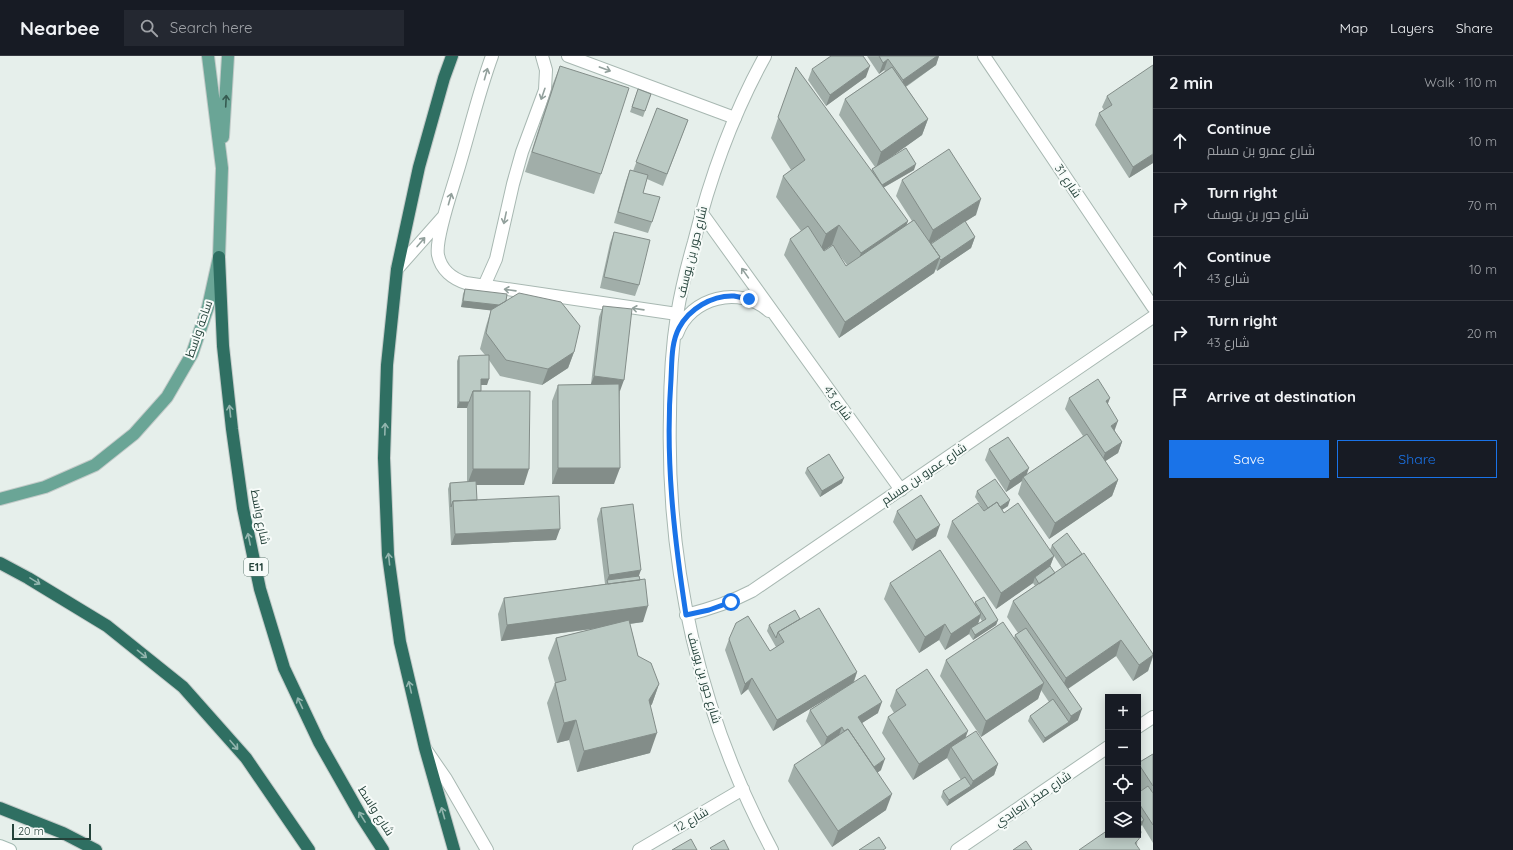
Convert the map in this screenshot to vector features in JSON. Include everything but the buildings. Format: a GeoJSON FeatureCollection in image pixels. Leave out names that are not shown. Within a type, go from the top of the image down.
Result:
{"type":"FeatureCollection","features":[{"type":"Feature","properties":{"kind":"highway"},"geometry":{"type":"LineString","coordinates":[[452,56],[444,78],[419,167],[397,269],[387,365],[384,458],[388,556],[400,642],[425,748],[454,850]]}},
{"type":"Feature","properties":{"kind":"highway","name":"شارع واسط"},"geometry":{"type":"LineString","coordinates":[[219,257],[223,346],[232,429],[243,508],[260,589],[284,668],[319,742],[361,816],[383,850]]}},
{"type":"Feature","properties":{"kind":"highway"},"geometry":{"type":"LineString","coordinates":[[0,563],[28,578],[107,626],[183,687],[246,758],[309,850]]}},
{"type":"Feature","properties":{"kind":"highway"},"geometry":{"type":"LineString","coordinates":[[0,808],[63,833],[96,850]]}},
{"type":"Feature","properties":{"kind":"main road","name":"ساحة واسط"},"geometry":{"type":"LineString","coordinates":[[0,499],[45,488],[95,465],[134,434],[167,397],[192,354],[208,307],[219,257],[222,168],[208,56]]}},
{"type":"Feature","properties":{"kind":"main road"},"geometry":{"type":"LineString","coordinates":[[222,168],[228,56]]}},
{"type":"Feature","properties":{"kind":"street"},"geometry":{"type":"LineString","coordinates":[[484,286],[491,273],[498,254],[522,152],[545,90],[546,70],[542,56]]}},
{"type":"Feature","properties":{"kind":"street"},"geometry":{"type":"LineString","coordinates":[[568,56],[735,118]]}},
{"type":"Feature","properties":{"kind":"street","name":"شارع حور بن يوسف"},"geometry":{"type":"LineString","coordinates":[[765,56],[735,118],[720,155],[701,212],[689,259],[677,314],[670,388],[670,479],[673,524],[686,615],[699,668],[710,706],[743,789],[772,850]]}},
{"type":"Feature","properties":{"kind":"street","name":"شارع 31"},"geometry":{"type":"LineString","coordinates":[[984,56],[1153,307]]}},
{"type":"Feature","properties":{"kind":"street"},"geometry":{"type":"LineString","coordinates":[[491,57],[437,247],[438,255],[445,270],[458,280],[466,283],[677,314]]}},
{"type":"Feature","properties":{"kind":"street","name":"شارع 43"},"geometry":{"type":"LineString","coordinates":[[701,212],[901,490]]}},
{"type":"Feature","properties":{"kind":"street"},"geometry":{"type":"LineString","coordinates":[[397,269],[445,215]]}},
{"type":"Feature","properties":{"kind":"street","name":"شارع 43"},"geometry":{"type":"LineString","coordinates":[[674,343],[679,328],[689,314],[702,304],[717,298],[733,296],[749,299],[763,306],[776,316]]}},
{"type":"Feature","properties":{"kind":"street","name":"شارع عمرو بن مسلم"},"geometry":{"type":"LineString","coordinates":[[686,615],[709,610],[752,591],[1153,317]]}},
{"type":"Feature","properties":{"kind":"street"},"geometry":{"type":"LineString","coordinates":[[1141,725],[1153,717]]}},
{"type":"Feature","properties":{"kind":"street"},"geometry":{"type":"LineString","coordinates":[[425,748],[446,779],[486,850]]}},
{"type":"Feature","properties":{"kind":"street","name":"شارع صخر العابدي"},"geometry":{"type":"LineString","coordinates":[[957,850],[1105,749]]}},
{"type":"Feature","properties":{"kind":"street","name":"شارع 12"},"geometry":{"type":"LineString","coordinates":[[639,850],[743,789]]}},
{"type":"Feature","properties":{"kind":"street"},"geometry":{"type":"LineString","coordinates":[[0,846],[10,850]]}},
{"type":"Feature","properties":{"kind":"route"},"geometry":{"type":"LineString","coordinates":[[731,602],[709,610],[686,615],[673,524],[669,434],[670,388],[674,343],[679,328],[689,314],[702,304],[717,298],[733,296],[749,299]]}}]}
